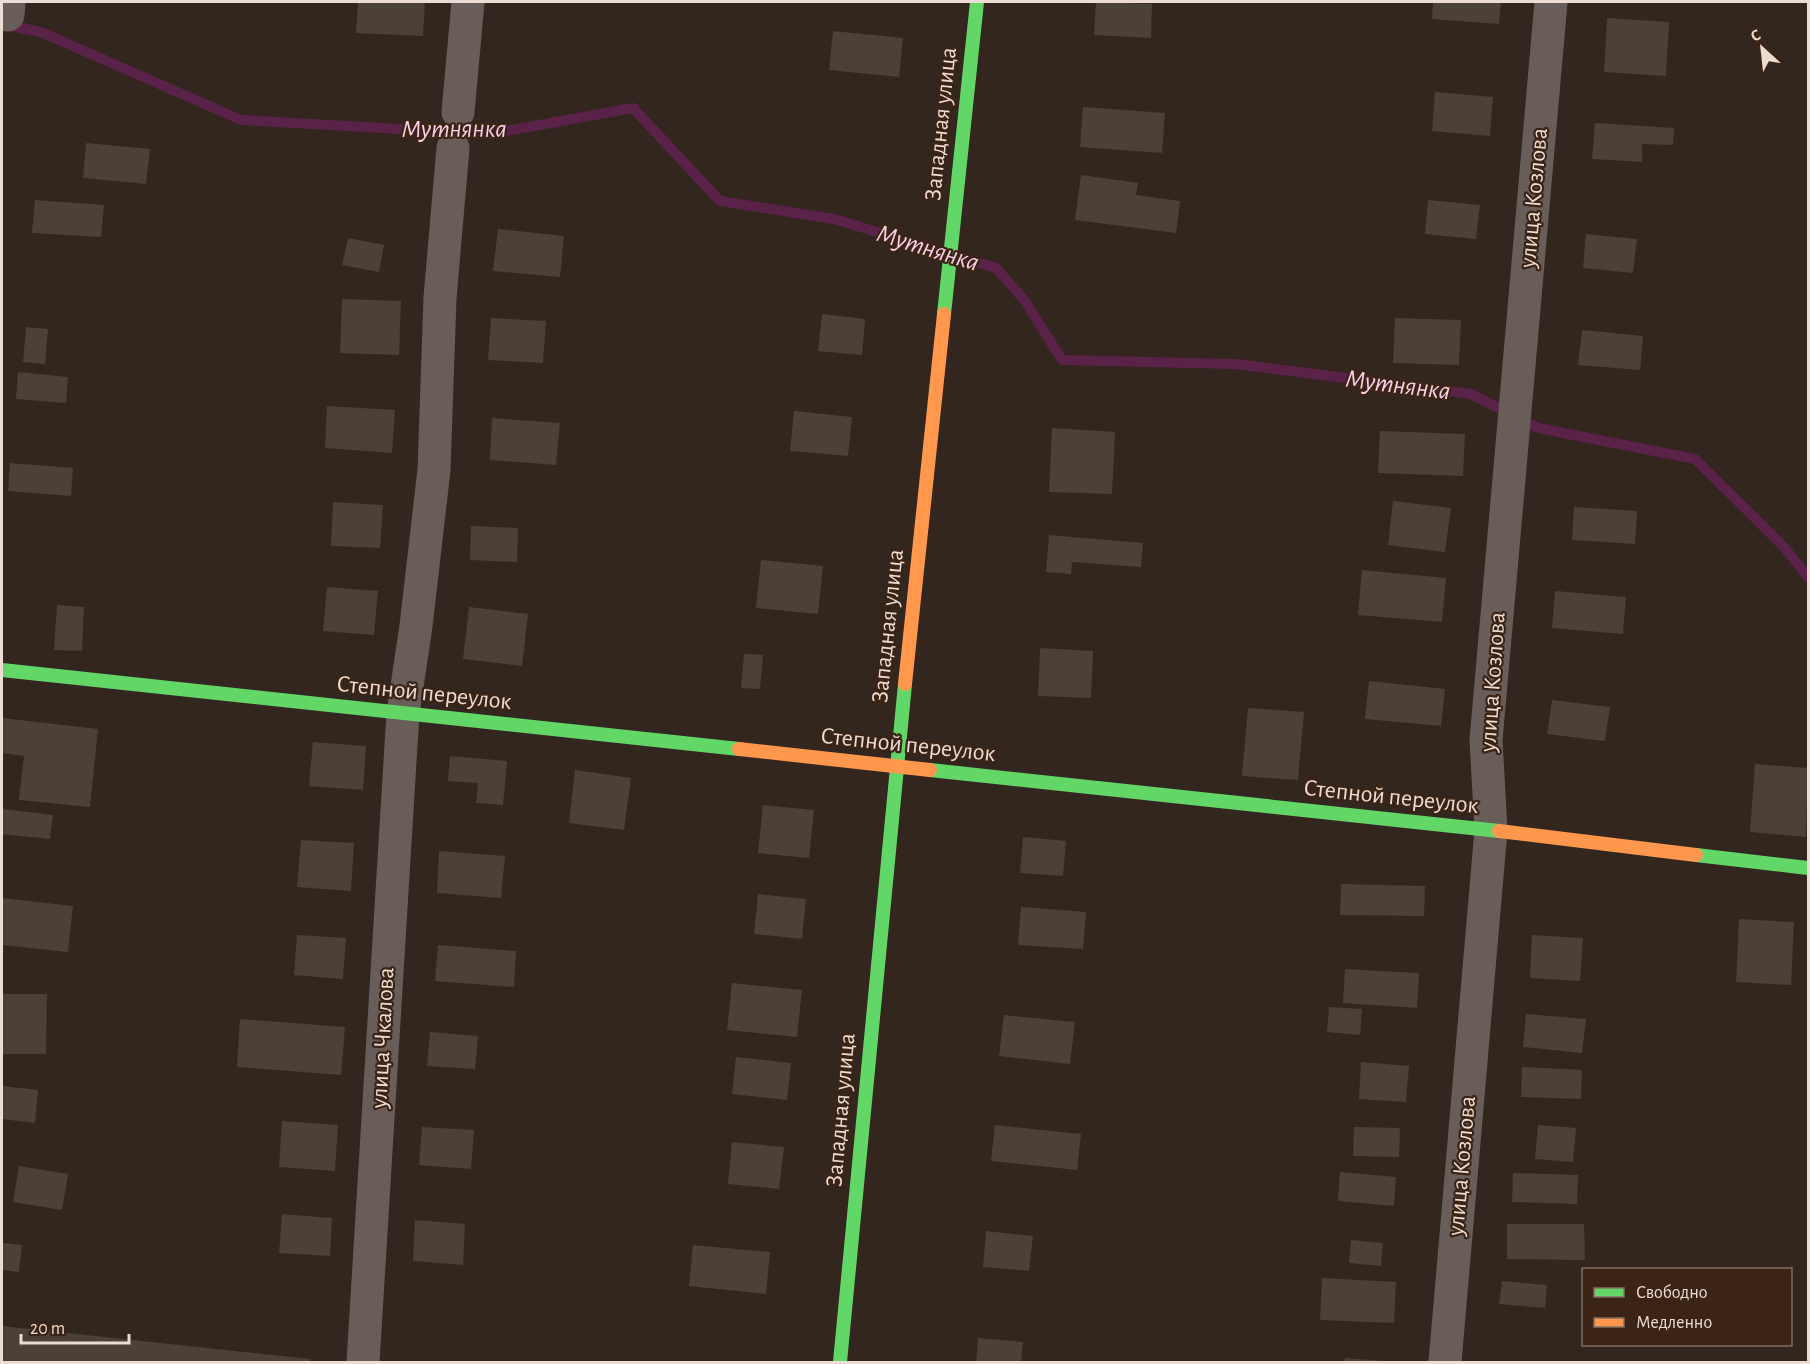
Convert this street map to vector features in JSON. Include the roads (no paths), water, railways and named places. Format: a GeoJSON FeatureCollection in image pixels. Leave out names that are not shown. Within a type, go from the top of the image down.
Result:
{"type":"FeatureCollection","features":[{"type":"Feature","properties":{"kind":"street"},"geometry":{"type":"LineString","coordinates":[[458,112],[468,2]]}},
{"type":"Feature","properties":{"kind":"street","name":"Западная улица"},"geometry":{"type":"LineString","coordinates":[[840,1362],[896,766],[977,2]]}},
{"type":"Feature","properties":{"kind":"street","name":"улица Козлова"},"geometry":{"type":"LineString","coordinates":[[1446,1362],[1491,830],[1486,740],[1551,2]]}},
{"type":"Feature","properties":{"kind":"street","name":"улица Чкалова"},"geometry":{"type":"LineString","coordinates":[[363,1362],[403,713],[416,626],[434,470],[440,298],[453,148]]}},
{"type":"Feature","properties":{"kind":"street","name":"Степной переулок"},"geometry":{"type":"LineString","coordinates":[[2,670],[1491,830],[1809,868]]}},
{"type":"Feature","properties":{"kind":"waterway","name":"Мутнянка"},"geometry":{"type":"LineString","coordinates":[[5,25],[41,32],[241,120],[489,134],[633,108],[720,201],[834,219],[996,268],[1025,301],[1062,360],[1236,364],[1471,394],[1538,428],[1695,459],[1784,547],[1808,577]]}}]}
